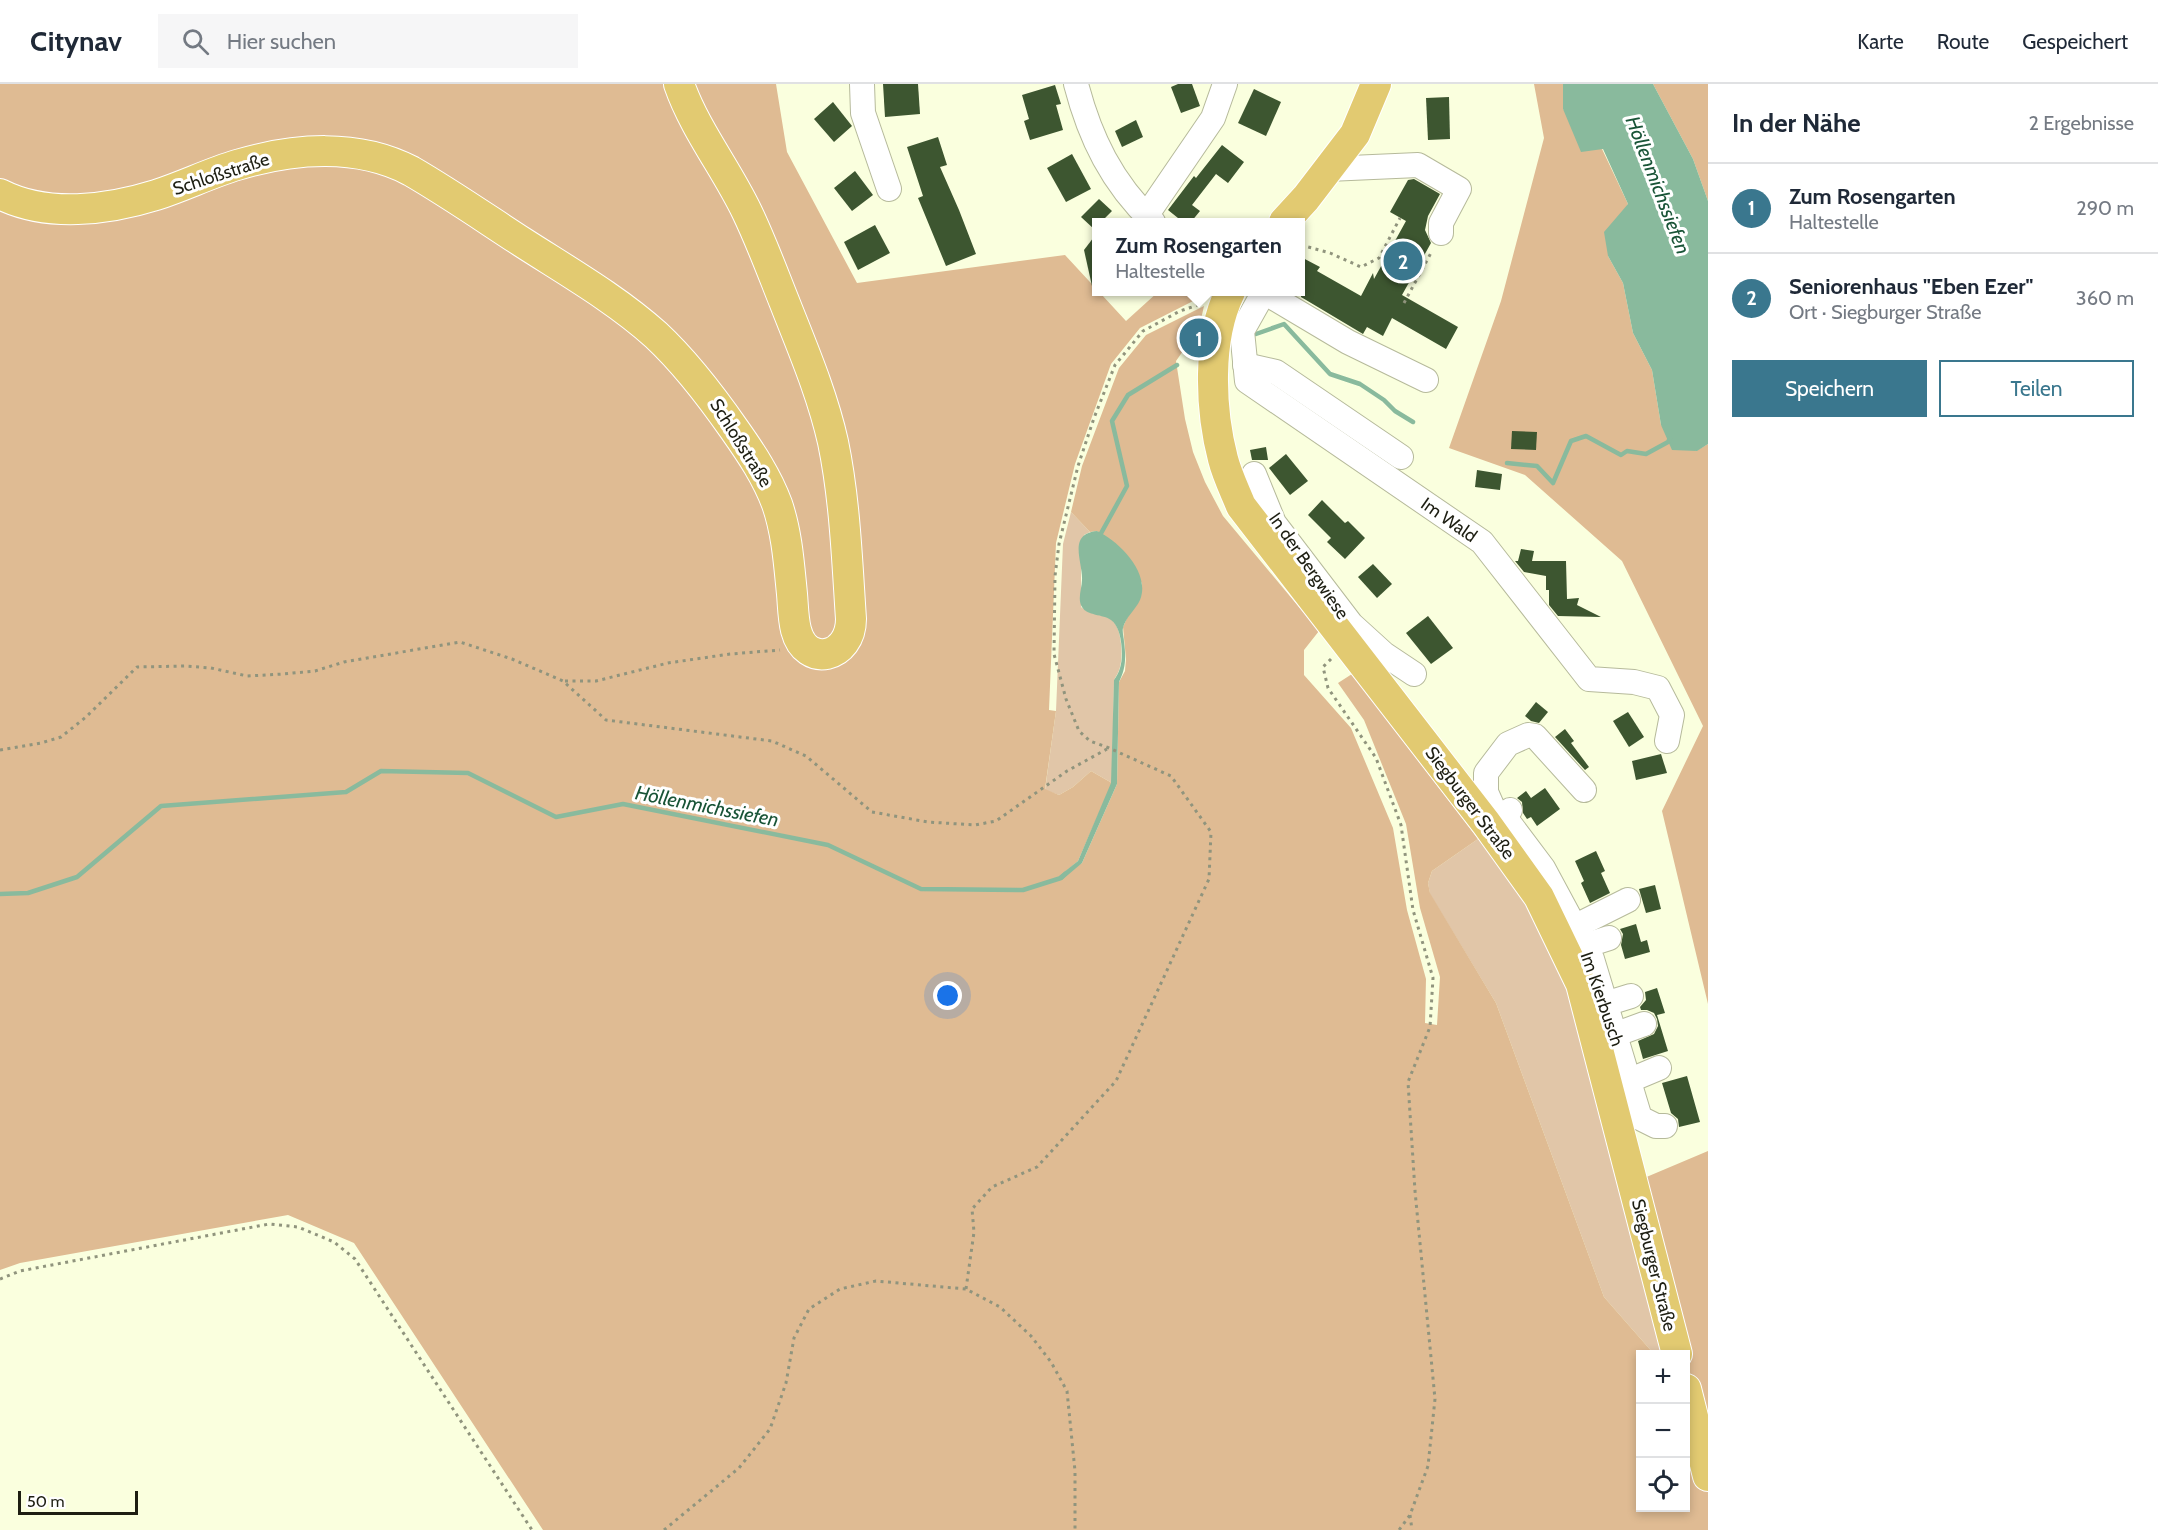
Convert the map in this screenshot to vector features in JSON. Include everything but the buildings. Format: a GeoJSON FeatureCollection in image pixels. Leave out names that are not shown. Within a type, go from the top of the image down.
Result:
{"type":"FeatureCollection","features":[{"type":"Feature","properties":{"kind":"main road"},"geometry":{"type":"LineString","coordinates":[[679,84],[696,123],[738,195],[757,233],[807,360],[833,444],[841,497],[850,630],[843,646],[835,652],[820,654],[806,648]]}},
{"type":"Feature","properties":{"kind":"main road"},"geometry":{"type":"LineString","coordinates":[[1288,218],[1355,134],[1376,84]]}},
{"type":"Feature","properties":{"kind":"main road","name":"Schloßstraße"},"geometry":{"type":"LineString","coordinates":[[0,194],[24,204],[39,207],[101,207],[155,195],[255,160],[324,151],[370,155],[411,171],[630,314],[671,350],[706,390],[752,455],[777,504],[787,547],[796,631],[806,648]]}},
{"type":"Feature","properties":{"kind":"main road","name":"Siegburger Straße"},"geometry":{"type":"LineString","coordinates":[[1227,296],[1214,347],[1214,402],[1223,459],[1240,507],[1349,634],[1499,817],[1581,984],[1676,1350]]}},
{"type":"Feature","properties":{"kind":"main road"},"geometry":{"type":"LineString","coordinates":[[1690,1404],[1708,1476]]}},
{"type":"Feature","properties":{"kind":"street"},"geometry":{"type":"LineString","coordinates":[[862,84],[863,113],[890,189]]}},
{"type":"Feature","properties":{"kind":"street"},"geometry":{"type":"LineString","coordinates":[[1076,84],[1094,139],[1111,174],[1148,218]]}},
{"type":"Feature","properties":{"kind":"street"},"geometry":{"type":"LineString","coordinates":[[1150,218],[1214,118],[1225,84]]}},
{"type":"Feature","properties":{"kind":"street"},"geometry":{"type":"LineString","coordinates":[[1328,169],[1418,165],[1459,189],[1441,224],[1441,233]]}},
{"type":"Feature","properties":{"kind":"street","name":"Im Wald"},"geometry":{"type":"LineString","coordinates":[[1261,296],[1242,331],[1247,381],[1482,542],[1589,679],[1634,682],[1658,688],[1672,715],[1667,741]]}},
{"type":"Feature","properties":{"kind":"street"},"geometry":{"type":"LineString","coordinates":[[1272,296],[1348,342],[1426,380]]}},
{"type":"Feature","properties":{"kind":"street"},"geometry":{"type":"LineString","coordinates":[[1245,365],[1276,372],[1401,457]]}},
{"type":"Feature","properties":{"kind":"street","name":"In der Bergwiese"},"geometry":{"type":"LineString","coordinates":[[1254,474],[1274,523],[1349,634],[1414,674]]}},
{"type":"Feature","properties":{"kind":"street"},"geometry":{"type":"LineString","coordinates":[[1499,817],[1486,792],[1486,773],[1508,744],[1528,735],[1535,736],[1584,790]]}},
{"type":"Feature","properties":{"kind":"street","name":"Im Kierbusch"},"geometry":{"type":"LineString","coordinates":[[1499,817],[1510,824],[1542,868],[1592,959],[1640,1118],[1656,1126],[1665,1126]]}},
{"type":"Feature","properties":{"kind":"street"},"geometry":{"type":"LineString","coordinates":[[1579,936],[1628,900]]}},
{"type":"Feature","properties":{"kind":"street"},"geometry":{"type":"LineString","coordinates":[[1579,936],[1609,938]]}},
{"type":"Feature","properties":{"kind":"street"},"geometry":{"type":"LineString","coordinates":[[1605,1004],[1631,996]]}},
{"type":"Feature","properties":{"kind":"street"},"geometry":{"type":"LineString","coordinates":[[1614,1035],[1644,1024]]}},
{"type":"Feature","properties":{"kind":"street"},"geometry":{"type":"LineString","coordinates":[[1628,1081],[1659,1068]]}},
{"type":"Feature","properties":{"kind":"path"},"geometry":{"type":"LineString","coordinates":[[1305,246],[1330,253],[1360,267],[1379,258],[1400,218]]}},
{"type":"Feature","properties":{"kind":"path"},"geometry":{"type":"LineString","coordinates":[[1404,303],[1441,233]]}},
{"type":"Feature","properties":{"kind":"path"},"geometry":{"type":"LineString","coordinates":[[966,1289],[974,1232],[972,1209],[992,1187],[1037,1167],[1116,1081],[1209,879],[1210,832],[1171,776],[1090,741],[1079,731],[1066,699],[1054,654],[1055,576],[1059,544],[1078,466],[1115,365],[1143,331],[1180,311],[1220,296]]}},
{"type":"Feature","properties":{"kind":"path"},"geometry":{"type":"LineString","coordinates":[[1349,634],[1323,667],[1328,688],[1376,758],[1401,825],[1413,910],[1433,978],[1430,1027],[1408,1082],[1415,1191],[1435,1399],[1428,1466],[1410,1515],[1399,1530]]}},
{"type":"Feature","properties":{"kind":"path"},"geometry":{"type":"LineString","coordinates":[[0,750],[61,737],[86,717],[137,667],[185,666],[247,675],[283,674],[315,671],[344,662],[460,642],[512,659],[563,681],[606,720],[772,741],[806,756],[872,812],[928,822],[975,825],[996,821],[1067,771],[1109,748]]}},
{"type":"Feature","properties":{"kind":"path"},"geometry":{"type":"LineString","coordinates":[[563,681],[596,681],[668,663],[730,654],[806,648]]}},
{"type":"Feature","properties":{"kind":"path"},"geometry":{"type":"LineString","coordinates":[[0,1279],[20,1271],[269,1224],[298,1227],[334,1242],[355,1259],[532,1530]]}},
{"type":"Feature","properties":{"kind":"path"},"geometry":{"type":"LineString","coordinates":[[664,1530],[739,1468],[770,1430],[786,1383],[794,1338],[809,1309],[840,1289],[876,1281],[966,1289],[1000,1308],[1031,1336],[1051,1362],[1067,1391],[1075,1470],[1076,1530]]}},
{"type":"Feature","properties":{"kind":"path"},"geometry":{"type":"LineString","coordinates":[[1410,1515],[1413,1530]]}},
{"type":"Feature","properties":{"kind":"shaded area"},"geometry":{"type":"Polygon","coordinates":[[[0,84],[776,84],[787,152],[857,283],[1065,255],[1092,284],[1092,296],[1103,296],[1126,321],[1154,296],[1201,296],[1140,328],[1111,364],[1075,464],[1056,543],[1049,710],[1056,711],[1045,789],[1059,795],[1073,787],[1091,771],[1112,783],[1078,861],[1060,876],[1082,863],[1117,784],[1119,682],[1125,671],[1126,659],[1123,627],[1142,584],[1134,565],[1125,553],[1097,531],[1090,532],[1071,512],[1082,466],[1119,368],[1146,335],[1204,306],[1199,328],[1176,361],[1185,419],[1193,452],[1205,482],[1223,516],[1319,631],[1304,650],[1304,675],[1351,728],[1393,828],[1407,910],[1426,979],[1425,1023],[1437,1025],[1440,977],[1420,908],[1406,824],[1364,720],[1338,683],[1352,674],[1478,839],[1432,871],[1428,883],[1430,893],[1496,1003],[1604,1297],[1650,1350],[1636,1350],[1636,1512],[1690,1512],[1690,1350],[1685,1350],[1637,1181],[1708,1151],[1708,1530],[543,1530],[354,1243],[288,1215],[20,1263],[0,1270],[0,84]]]}},
{"type":"Feature","properties":{"kind":"shaded area"},"geometry":{"type":"Polygon","coordinates":[[[1534,84],[1563,84],[1563,109],[1602,149],[1628,204],[1608,256],[1623,283],[1633,333],[1652,370],[1661,425],[1696,451],[1708,444],[1708,1004],[1662,811],[1703,726],[1622,561],[1525,475],[1449,448],[1501,301],[1544,138],[1534,84]]]}},
{"type":"Feature","properties":{"kind":"shaded area"},"geometry":{"type":"Polygon","coordinates":[[[1653,84],[1708,84],[1708,201],[1693,159],[1653,84]]]}},
{"type":"Feature","properties":{"kind":"shaded area"},"geometry":{"type":"Polygon","coordinates":[[[1071,512],[1090,532],[1084,535],[1081,607],[1088,612],[1112,620],[1120,635],[1121,656],[1120,669],[1114,680],[1112,783],[1091,771],[1073,787],[1059,795],[1045,790],[1056,711],[1063,544],[1071,512]]]}},
{"type":"Feature","properties":{"kind":"shaded area"},"geometry":{"type":"Polygon","coordinates":[[[1478,839],[1585,968],[1669,1350],[1650,1350],[1604,1297],[1496,1003],[1430,894],[1428,883],[1432,871],[1478,839]]]}},
{"type":"Feature","properties":{"kind":"water"},"geometry":{"type":"Polygon","coordinates":[[[1563,84],[1653,84],[1693,159],[1708,201],[1708,444],[1697,451],[1672,450],[1661,425],[1652,370],[1633,333],[1623,283],[1608,256],[1604,232],[1628,204],[1603,149],[1581,152],[1563,109],[1563,84]]]}},
{"type":"Feature","properties":{"kind":"water"},"geometry":{"type":"Polygon","coordinates":[[[1097,531],[1115,542],[1131,559],[1141,579],[1142,590],[1140,600],[1124,624],[1123,630],[1125,658],[1119,682],[1117,784],[1082,863],[1062,880],[1059,876],[1078,861],[1111,783],[1114,680],[1121,663],[1121,642],[1118,629],[1111,620],[1084,610],[1080,601],[1082,573],[1079,543],[1088,533],[1097,531]]]}},
{"type":"Feature","properties":{"kind":"waterway","name":"Höllenmichssiefen"},"geometry":{"type":"LineString","coordinates":[[1256,334],[1284,324],[1330,374],[1360,384],[1413,422]]}},
{"type":"Feature","properties":{"kind":"waterway","name":"Höllenmichssiefen"},"geometry":{"type":"LineString","coordinates":[[1099,537],[1127,486],[1112,421],[1128,395],[1177,365]]}},
{"type":"Feature","properties":{"kind":"waterway","name":"Höllenmichssiefen"},"geometry":{"type":"LineString","coordinates":[[1507,463],[1537,466],[1553,483],[1571,441],[1586,436],[1621,455],[1627,451],[1646,454],[1668,442],[1670,438]]}},
{"type":"Feature","properties":{"kind":"waterway","name":"Höllenmichssiefen"},"geometry":{"type":"LineString","coordinates":[[0,894],[28,893],[77,877],[161,806],[346,792],[381,771],[468,773],[556,817],[623,804],[828,845],[921,889],[1023,890],[1061,878],[1065,874]]}},
{"type":"Feature","properties":{"kind":"place","name":"Seniorenhaus \"Eben Ezer\""},"geometry":{"type":"Point","coordinates":[1403,261]}},
{"type":"Feature","properties":{"kind":"place","name":"Zum Rosengarten"},"geometry":{"type":"Point","coordinates":[1199,338]}}]}
